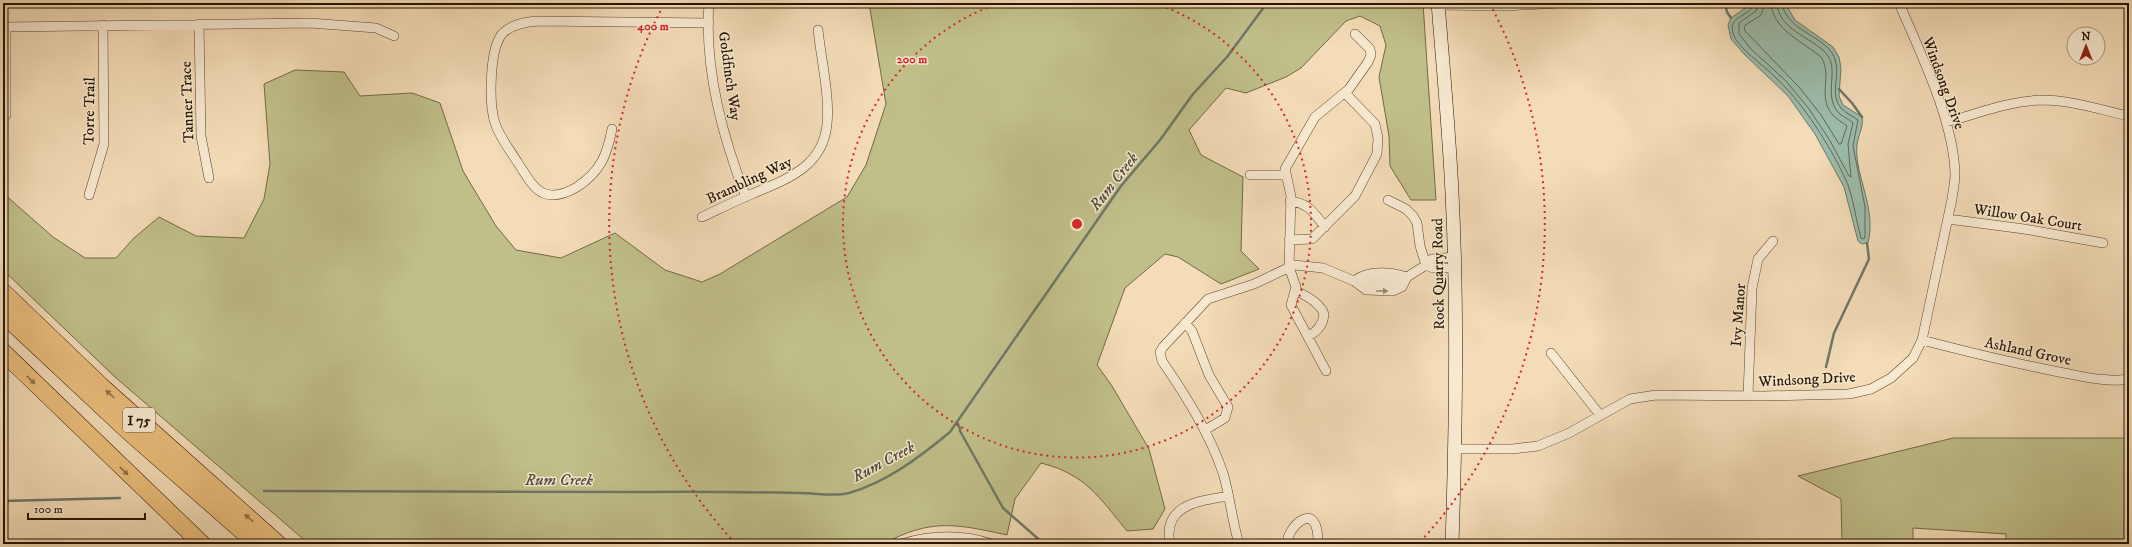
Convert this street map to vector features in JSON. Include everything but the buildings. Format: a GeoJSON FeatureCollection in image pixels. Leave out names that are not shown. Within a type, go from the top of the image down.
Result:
{"type":"FeatureCollection","features":[{"type":"Feature","properties":{"kind":"highway","name":"I 75"},"geometry":{"type":"LineString","coordinates":[[3,292],[101,386],[278,544]]}},
{"type":"Feature","properties":{"kind":"highway"},"geometry":{"type":"LineString","coordinates":[[3,314],[127,430],[257,544]]}},
{"type":"Feature","properties":{"kind":"highway"},"geometry":{"type":"LineString","coordinates":[[3,352],[202,544]]}},
{"type":"Feature","properties":{"kind":"street","name":"Goldfinch Way"},"geometry":{"type":"LineString","coordinates":[[710,3],[709,23],[713,78],[719,113],[728,148],[746,197]]}},
{"type":"Feature","properties":{"kind":"street"},"geometry":{"type":"LineString","coordinates":[[1438,4],[1451,7],[1557,3]]}},
{"type":"Feature","properties":{"kind":"street","name":"Windsong Drive"},"geometry":{"type":"LineString","coordinates":[[1454,449],[1512,449],[1538,446],[1569,433],[1630,399],[1656,395],[1748,396],[1849,394],[1871,389],[1891,378],[1913,358],[1922,340],[1948,219],[1955,176],[1946,122],[1899,3]]}},
{"type":"Feature","properties":{"kind":"street","name":"Rock Quarry Road"},"geometry":{"type":"LineString","coordinates":[[1438,4],[1451,164],[1455,263],[1452,544]]}},
{"type":"Feature","properties":{"kind":"street"},"geometry":{"type":"LineString","coordinates":[[612,129],[607,154],[592,175],[580,185],[563,194],[548,195],[540,191],[527,176],[500,135],[493,116],[492,71],[498,42],[502,34],[514,26],[538,21],[709,23]]}},
{"type":"Feature","properties":{"kind":"street"},"geometry":{"type":"LineString","coordinates":[[6,115],[5,27],[287,23],[376,28],[394,36]]}},
{"type":"Feature","properties":{"kind":"street","name":"Tanner Trace"},"geometry":{"type":"LineString","coordinates":[[199,24],[201,136],[209,178]]}},
{"type":"Feature","properties":{"kind":"street","name":"Torre Trail"},"geometry":{"type":"LineString","coordinates":[[90,195],[104,144],[103,25]]}},
{"type":"Feature","properties":{"kind":"street","name":"Brambling Way"},"geometry":{"type":"LineString","coordinates":[[702,217],[793,176],[813,161],[820,151],[826,136],[828,111],[818,30]]}},
{"type":"Feature","properties":{"kind":"street"},"geometry":{"type":"LineString","coordinates":[[1326,370],[1291,305],[1296,291],[1296,284],[1289,267],[1290,201],[1285,169],[1315,118],[1345,93],[1363,71],[1371,55],[1369,47],[1355,34]]}},
{"type":"Feature","properties":{"kind":"street"},"geometry":{"type":"LineString","coordinates":[[1289,240],[1309,240],[1325,227],[1355,196],[1378,150],[1378,134],[1375,124],[1345,93]]}},
{"type":"Feature","properties":{"kind":"street"},"geometry":{"type":"LineString","coordinates":[[1946,122],[2011,104],[2042,100],[2061,102],[2129,116]]}},
{"type":"Feature","properties":{"kind":"street"},"geometry":{"type":"LineString","coordinates":[[1250,175],[1286,175]]}},
{"type":"Feature","properties":{"kind":"street"},"geometry":{"type":"LineString","coordinates":[[1388,200],[1406,209],[1413,216],[1417,223],[1420,246],[1426,265]]}},
{"type":"Feature","properties":{"kind":"street"},"geometry":{"type":"LineString","coordinates":[[1290,201],[1299,202],[1307,206],[1325,227]]}},
{"type":"Feature","properties":{"kind":"street","name":"Willow Oak Court"},"geometry":{"type":"LineString","coordinates":[[1948,219],[2024,229],[2103,243]]}},
{"type":"Feature","properties":{"kind":"street","name":"Ivy Manor"},"geometry":{"type":"LineString","coordinates":[[1748,396],[1752,288],[1758,260],[1773,241]]}},
{"type":"Feature","properties":{"kind":"street"},"geometry":{"type":"LineString","coordinates":[[1239,544],[1222,471],[1205,430],[1193,407],[1160,355],[1163,347],[1208,299],[1254,284],[1289,267],[1298,265],[1323,268],[1354,281],[1366,290],[1393,291],[1402,287],[1407,277],[1426,265],[1432,259],[1455,263]]}},
{"type":"Feature","properties":{"kind":"street"},"geometry":{"type":"LineString","coordinates":[[1354,281],[1366,274],[1396,274],[1407,277]]}},
{"type":"Feature","properties":{"kind":"street"},"geometry":{"type":"LineString","coordinates":[[1296,291],[1321,308],[1324,314],[1317,330],[1308,336]]}},
{"type":"Feature","properties":{"kind":"street"},"geometry":{"type":"LineString","coordinates":[[1186,323],[1192,330],[1209,375],[1228,407],[1225,418],[1205,430]]}},
{"type":"Feature","properties":{"kind":"street","name":"Ashland Grove"},"geometry":{"type":"LineString","coordinates":[[1922,340],[2006,361],[2081,376],[2121,381],[2129,379]]}},
{"type":"Feature","properties":{"kind":"street"},"geometry":{"type":"LineString","coordinates":[[1550,353],[1600,415]]}},
{"type":"Feature","properties":{"kind":"street"},"geometry":{"type":"LineString","coordinates":[[1170,544],[1169,534],[1172,522],[1182,509],[1194,502],[1228,496]]}},
{"type":"Feature","properties":{"kind":"street"},"geometry":{"type":"LineString","coordinates":[[1287,544],[1289,534],[1304,519],[1309,518],[1314,520],[1318,525],[1318,544]]}},
{"type":"Feature","properties":{"kind":"street"},"geometry":{"type":"LineString","coordinates":[[901,544],[931,537],[949,537],[968,538],[992,544]]}},
{"type":"Feature","properties":{"kind":"shaded area"},"geometry":{"type":"Polygon","coordinates":[[[869,3],[1423,3],[1436,200],[1411,200],[1390,166],[1389,136],[1379,77],[1386,45],[1380,26],[1360,16],[1346,21],[1301,68],[1286,77],[1246,93],[1226,88],[1189,130],[1201,155],[1243,177],[1241,251],[1259,269],[1221,284],[1178,257],[1165,254],[1125,288],[1097,365],[1112,386],[1149,449],[1165,509],[1153,529],[1127,531],[1099,497],[1080,480],[1069,473],[1041,463],[1015,499],[1007,535],[958,526],[930,527],[916,530],[883,544],[309,544],[115,377],[3,270],[3,193],[53,237],[85,258],[116,258],[134,238],[159,217],[196,236],[244,238],[264,199],[270,164],[264,84],[295,70],[344,72],[360,96],[412,93],[440,103],[463,171],[496,226],[516,250],[561,258],[615,233],[665,270],[702,282],[720,274],[847,197],[866,165],[886,104],[869,3]]]}},
{"type":"Feature","properties":{"kind":"shaded area"},"geometry":{"type":"Polygon","coordinates":[[[1953,438],[2129,438],[2129,544],[2006,544],[2006,534],[1913,528],[1913,544],[1842,544],[1841,499],[1798,476],[1953,438]]]}},
{"type":"Feature","properties":{"kind":"water"},"geometry":{"type":"Polygon","coordinates":[[[1752,3],[1785,3],[1795,20],[1833,47],[1839,57],[1841,68],[1839,96],[1843,105],[1862,117],[1862,124],[1857,145],[1857,156],[1870,217],[1868,243],[1862,244],[1858,241],[1844,187],[1815,134],[1788,96],[1745,55],[1731,39],[1728,25],[1731,18],[1752,3]]]}},
{"type":"Feature","properties":{"kind":"waterway","name":"Rum Creek"},"geometry":{"type":"LineString","coordinates":[[264,491],[701,492],[837,495],[849,493],[877,482],[902,468],[927,451],[950,432],[1121,186],[1160,140],[1193,94],[1227,57],[1267,3]]}},
{"type":"Feature","properties":{"kind":"waterway"},"geometry":{"type":"LineString","coordinates":[[1725,3],[1727,12],[1731,18]]}},
{"type":"Feature","properties":{"kind":"waterway"},"geometry":{"type":"LineString","coordinates":[[1839,89],[1862,117]]}},
{"type":"Feature","properties":{"kind":"waterway"},"geometry":{"type":"LineString","coordinates":[[1826,367],[1834,333],[1869,259],[1867,243]]}},
{"type":"Feature","properties":{"kind":"waterway"},"geometry":{"type":"LineString","coordinates":[[957,422],[960,431],[1003,508],[1044,544]]}},
{"type":"Feature","properties":{"kind":"waterway","name":"Rum Creek"},"geometry":{"type":"LineString","coordinates":[[3,501],[120,498]]}}]}
